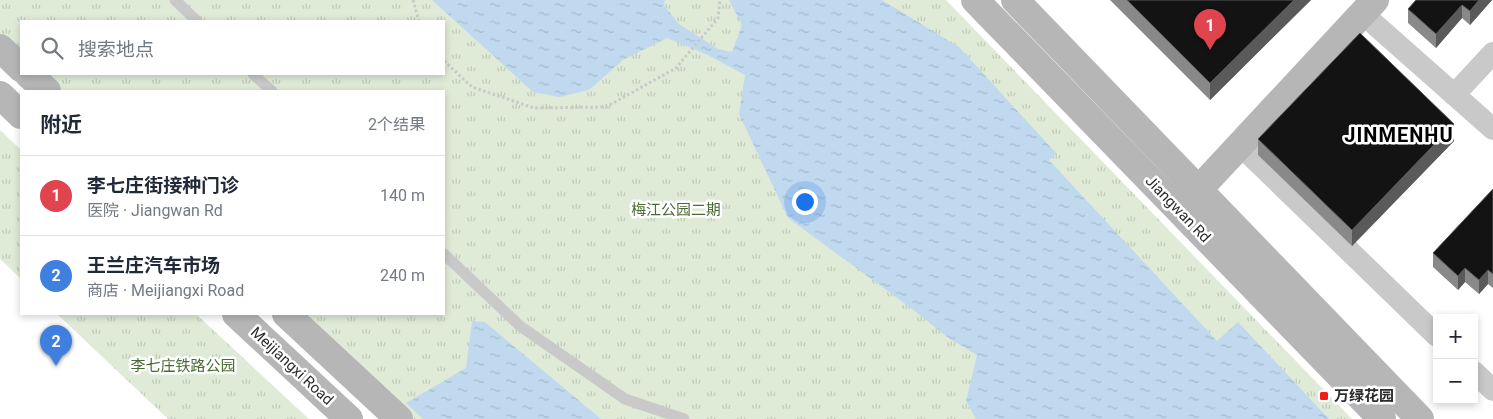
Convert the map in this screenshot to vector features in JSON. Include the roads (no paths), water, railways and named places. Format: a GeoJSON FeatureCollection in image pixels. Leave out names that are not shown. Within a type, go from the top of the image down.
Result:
{"type":"FeatureCollection","features":[{"type":"Feature","properties":{"kind":"main road","name":"Jiangwan Rd"},"geometry":{"type":"LineString","coordinates":[[975,0],[1382,419]]}},
{"type":"Feature","properties":{"kind":"main road","name":"Jiangwan Rd"},"geometry":{"type":"LineString","coordinates":[[1015,0],[1420,419]]}},
{"type":"Feature","properties":{"kind":"main road"},"geometry":{"type":"LineString","coordinates":[[1179,210],[1369,7]]}},
{"type":"Feature","properties":{"kind":"main road"},"geometry":{"type":"LineString","coordinates":[[0,48],[20,67]]}},
{"type":"Feature","properties":{"kind":"main road"},"geometry":{"type":"LineString","coordinates":[[29,75],[45,90]]}},
{"type":"Feature","properties":{"kind":"main road"},"geometry":{"type":"LineString","coordinates":[[0,95],[20,113]]}},
{"type":"Feature","properties":{"kind":"main road","name":"Meijiangxi Road"},"geometry":{"type":"LineString","coordinates":[[237,315],[349,419]]}},
{"type":"Feature","properties":{"kind":"main road"},"geometry":{"type":"LineString","coordinates":[[287,315],[400,419]]}},
{"type":"Feature","properties":{"kind":"street"},"geometry":{"type":"LineString","coordinates":[[1369,7],[1454,95],[1493,129]]}},
{"type":"Feature","properties":{"kind":"street"},"geometry":{"type":"LineString","coordinates":[[1454,95],[1493,53]]}},
{"type":"Feature","properties":{"kind":"street"},"geometry":{"type":"LineString","coordinates":[[1240,145],[1433,332]]}},
{"type":"Feature","properties":{"kind":"street"},"geometry":{"type":"LineString","coordinates":[[1478,376],[1493,390]]}},
{"type":"Feature","properties":{"kind":"lane"},"geometry":{"type":"LineString","coordinates":[[175,0],[196,20]]}},
{"type":"Feature","properties":{"kind":"lane"},"geometry":{"type":"LineString","coordinates":[[254,75],[271,90]]}},
{"type":"Feature","properties":{"kind":"lane"},"geometry":{"type":"LineString","coordinates":[[445,255],[520,326],[625,399],[684,419]]}},
{"type":"Feature","properties":{"kind":"water"},"geometry":{"type":"Polygon","coordinates":[[[432,0],[665,0],[664,5],[679,24],[718,49],[732,52],[742,25],[729,0],[882,0],[959,47],[1057,154],[1049,160],[1217,341],[1238,322],[1329,419],[976,419],[966,401],[977,355],[947,337],[911,308],[788,218],[739,114],[745,75],[708,55],[667,38],[623,60],[589,90],[559,97],[533,92],[432,0]]]}},
{"type":"Feature","properties":{"kind":"water"},"geometry":{"type":"Polygon","coordinates":[[[472,321],[485,322],[601,419],[423,419],[406,403],[466,368],[472,321]]]}},
{"type":"Feature","properties":{"kind":"place","name":"李七庄街接种门诊"},"geometry":{"type":"Point","coordinates":[1210,50]}},
{"type":"Feature","properties":{"kind":"place","name":"王兰庄汽车市场"},"geometry":{"type":"Point","coordinates":[56,366]}},
{"type":"Feature","properties":{"kind":"place","name":"万绿花园"},"geometry":{"type":"Point","coordinates":[1324,396]}},
{"type":"Feature","properties":{"kind":"district","name":"JINMENHU"},"geometry":{"type":"Point","coordinates":[1399,135]}},
{"type":"Feature","properties":{"kind":"park label","name":"梅江公园二期"},"geometry":{"type":"Point","coordinates":[676,210]}},
{"type":"Feature","properties":{"kind":"park label","name":"李七庄铁路公园"},"geometry":{"type":"Point","coordinates":[183,366]}}]}
